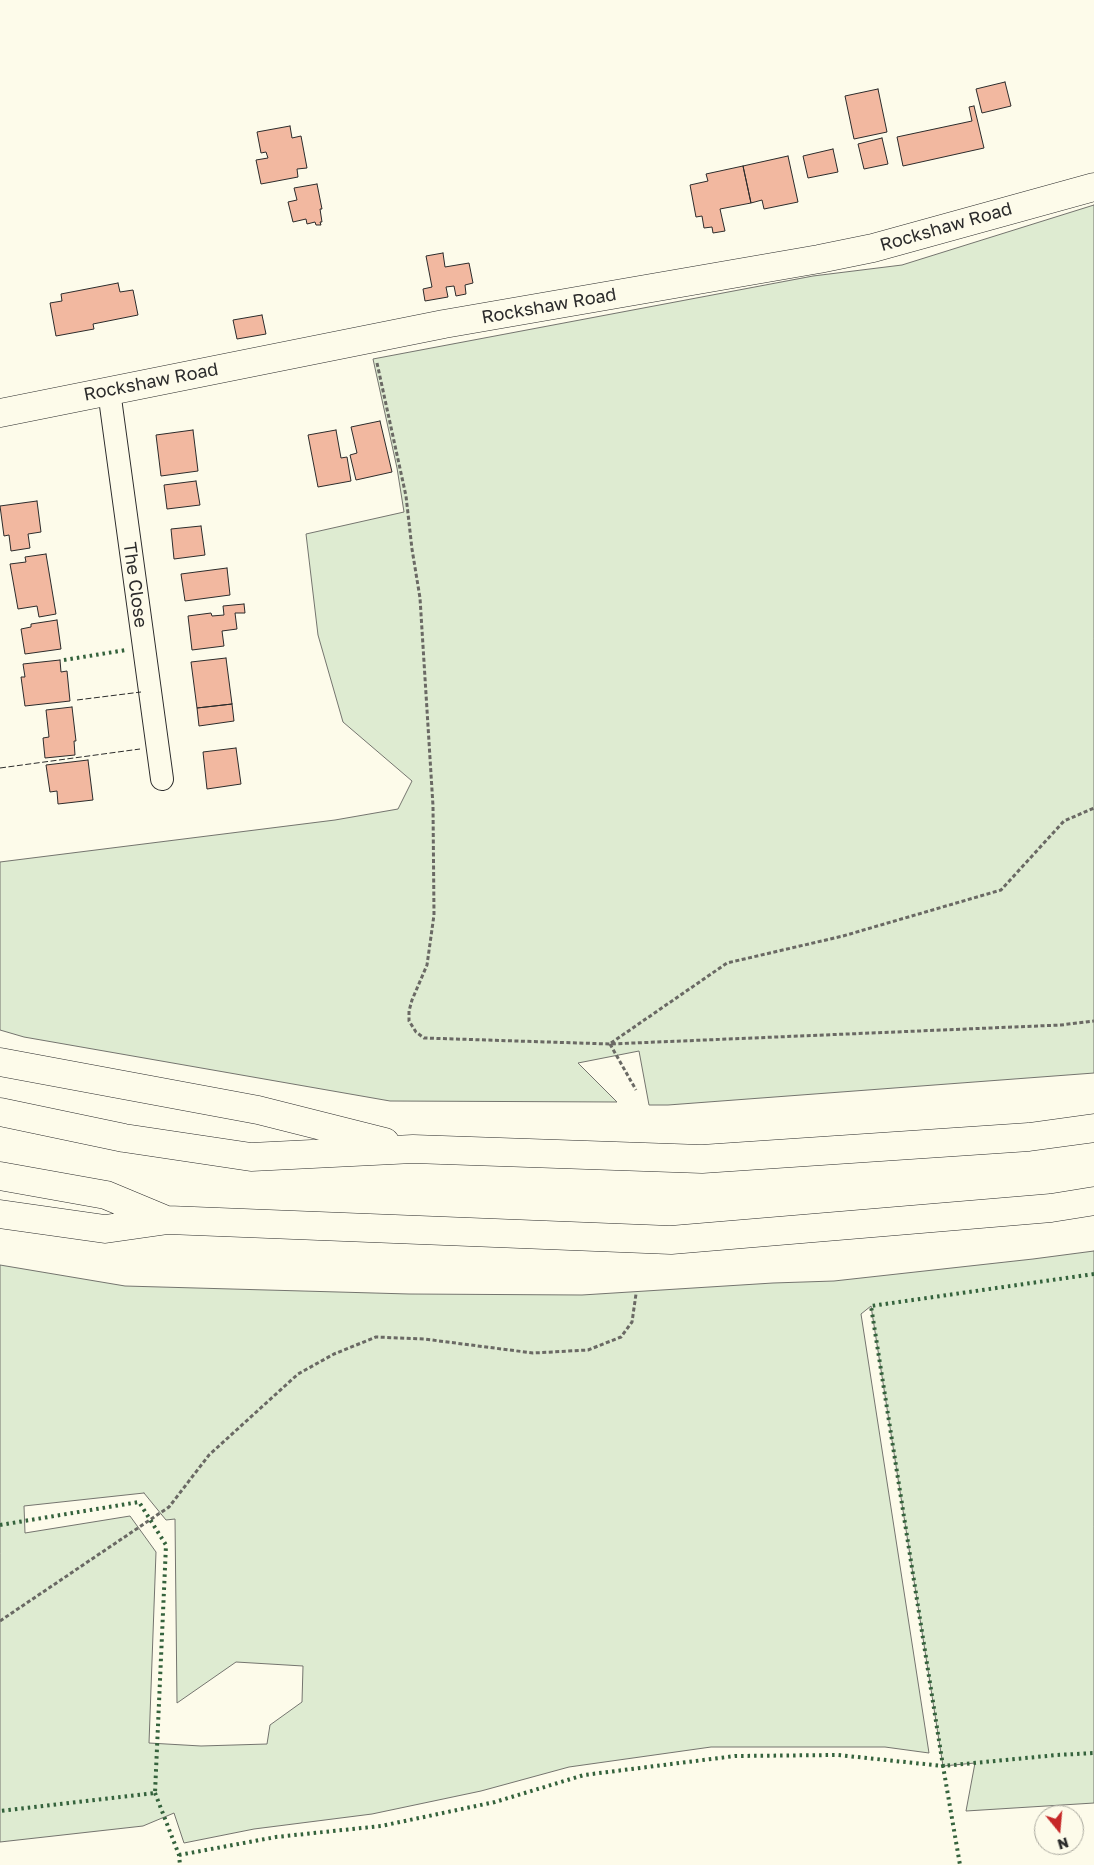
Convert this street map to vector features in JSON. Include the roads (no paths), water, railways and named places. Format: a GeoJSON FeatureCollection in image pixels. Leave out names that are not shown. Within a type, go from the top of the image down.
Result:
{"type":"FeatureCollection","features":[{"type":"Feature","properties":{"kind":"main road","name":"Rockshaw Road"},"geometry":{"type":"LineString","coordinates":[[0,413],[372,338],[873,248],[1094,187]]}},
{"type":"Feature","properties":{"kind":"main road"},"geometry":{"type":"LineString","coordinates":[[0,1062],[258,1110],[413,1149]]}},
{"type":"Feature","properties":{"kind":"main road"},"geometry":{"type":"LineString","coordinates":[[0,1112],[124,1138],[251,1156],[413,1149],[702,1159],[1029,1137],[1094,1128]]}},
{"type":"Feature","properties":{"kind":"main road"},"geometry":{"type":"LineString","coordinates":[[0,1176],[106,1195],[168,1220]]}},
{"type":"Feature","properties":{"kind":"main road"},"geometry":{"type":"LineString","coordinates":[[0,1214],[105,1230],[168,1220],[671,1240],[1051,1208],[1094,1202]]}},
{"type":"Feature","properties":{"kind":"street","name":"The Close"},"geometry":{"type":"LineString","coordinates":[[109,390],[162,780]]}}]}
